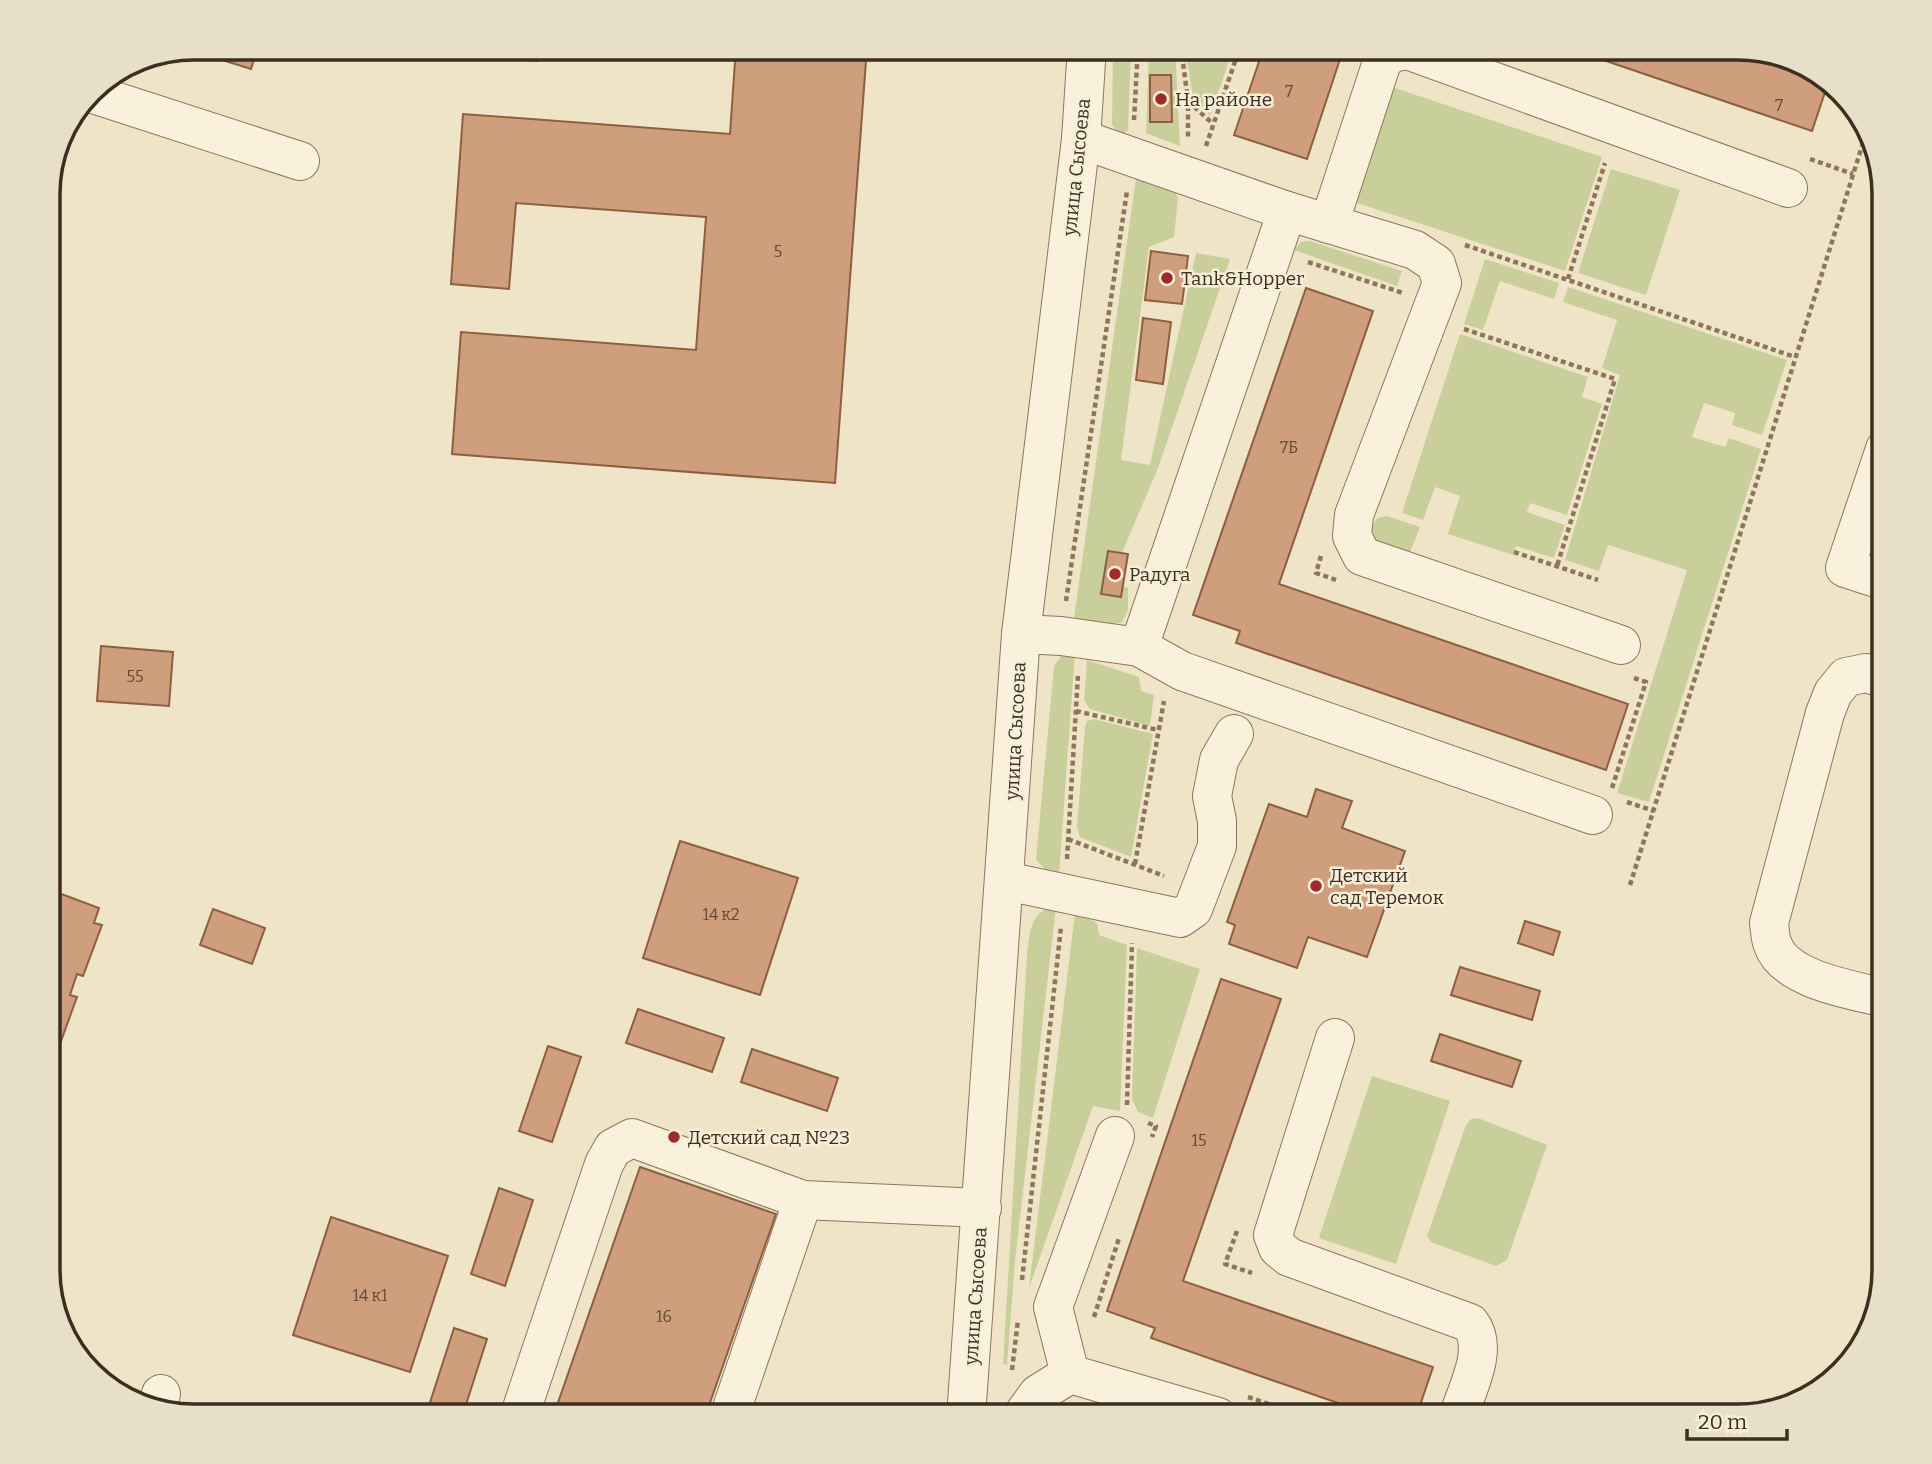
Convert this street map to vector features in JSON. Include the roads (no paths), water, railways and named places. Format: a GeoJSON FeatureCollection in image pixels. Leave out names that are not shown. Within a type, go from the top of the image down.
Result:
{"type":"FeatureCollection","features":[{"type":"Feature","properties":{"kind":"street","name":"улица Сысоева"},"geometry":{"type":"LineString","coordinates":[[967,1404],[1006,881],[1021,634],[1081,139],[1086,60]]}},
{"type":"Feature","properties":{"kind":"street"},"geometry":{"type":"LineString","coordinates":[[1329,224],[1384,60]]}},
{"type":"Feature","properties":{"kind":"street"},"geometry":{"type":"LineString","coordinates":[[1435,60],[1788,188]]}},
{"type":"Feature","properties":{"kind":"street"},"geometry":{"type":"LineString","coordinates":[[101,97],[300,161]]}},
{"type":"Feature","properties":{"kind":"street"},"geometry":{"type":"LineString","coordinates":[[1081,139],[1287,211],[1415,250],[1436,264],[1442,282],[1354,515],[1352,536],[1362,556],[1622,645]]}},
{"type":"Feature","properties":{"kind":"street"},"geometry":{"type":"LineString","coordinates":[[1139,647],[1287,211]]}},
{"type":"Feature","properties":{"kind":"street"},"geometry":{"type":"LineString","coordinates":[[1872,488],[1845,568],[1872,577]]}},
{"type":"Feature","properties":{"kind":"street"},"geometry":{"type":"LineString","coordinates":[[1021,634],[1061,636],[1139,647],[1182,671],[1593,815]]}},
{"type":"Feature","properties":{"kind":"street"},"geometry":{"type":"LineString","coordinates":[[1872,675],[1866,673],[1846,677],[1833,693],[1825,713],[1769,923],[1773,947],[1787,963],[1812,979],[1872,995]]}},
{"type":"Feature","properties":{"kind":"street"},"geometry":{"type":"LineString","coordinates":[[1006,881],[1180,918],[1193,909],[1217,846],[1217,821],[1212,796],[1219,760],[1234,734]]}},
{"type":"Feature","properties":{"kind":"street"},"geometry":{"type":"LineString","coordinates":[[1335,1038],[1273,1235],[1278,1248],[1289,1257],[1471,1322],[1478,1333],[1480,1347],[1462,1404]]}},
{"type":"Feature","properties":{"kind":"street"},"geometry":{"type":"LineString","coordinates":[[1070,1374],[1053,1307],[1132,1127]]}},
{"type":"Feature","properties":{"kind":"street"},"geometry":{"type":"LineString","coordinates":[[523,1404],[604,1164],[613,1148],[632,1138],[803,1200],[982,1208]]}},
{"type":"Feature","properties":{"kind":"street"},"geometry":{"type":"LineString","coordinates":[[733,1404],[803,1200]]}},
{"type":"Feature","properties":{"kind":"street"},"geometry":{"type":"LineString","coordinates":[[1031,1404],[1038,1394],[1070,1374],[1220,1404]]}},
{"type":"Feature","properties":{"kind":"place","name":"На районе"},"geometry":{"type":"Point","coordinates":[1161,99]}},
{"type":"Feature","properties":{"kind":"place","name":"Tank&Hopper"},"geometry":{"type":"Point","coordinates":[1167,278]}},
{"type":"Feature","properties":{"kind":"place","name":"Радуга"},"geometry":{"type":"Point","coordinates":[1115,574]}},
{"type":"Feature","properties":{"kind":"place","name":"Детский сад Теремок"},"geometry":{"type":"Point","coordinates":[1316,886]}},
{"type":"Feature","properties":{"kind":"place","name":"Детский сад №23"},"geometry":{"type":"Point","coordinates":[674,1137]}}]}
